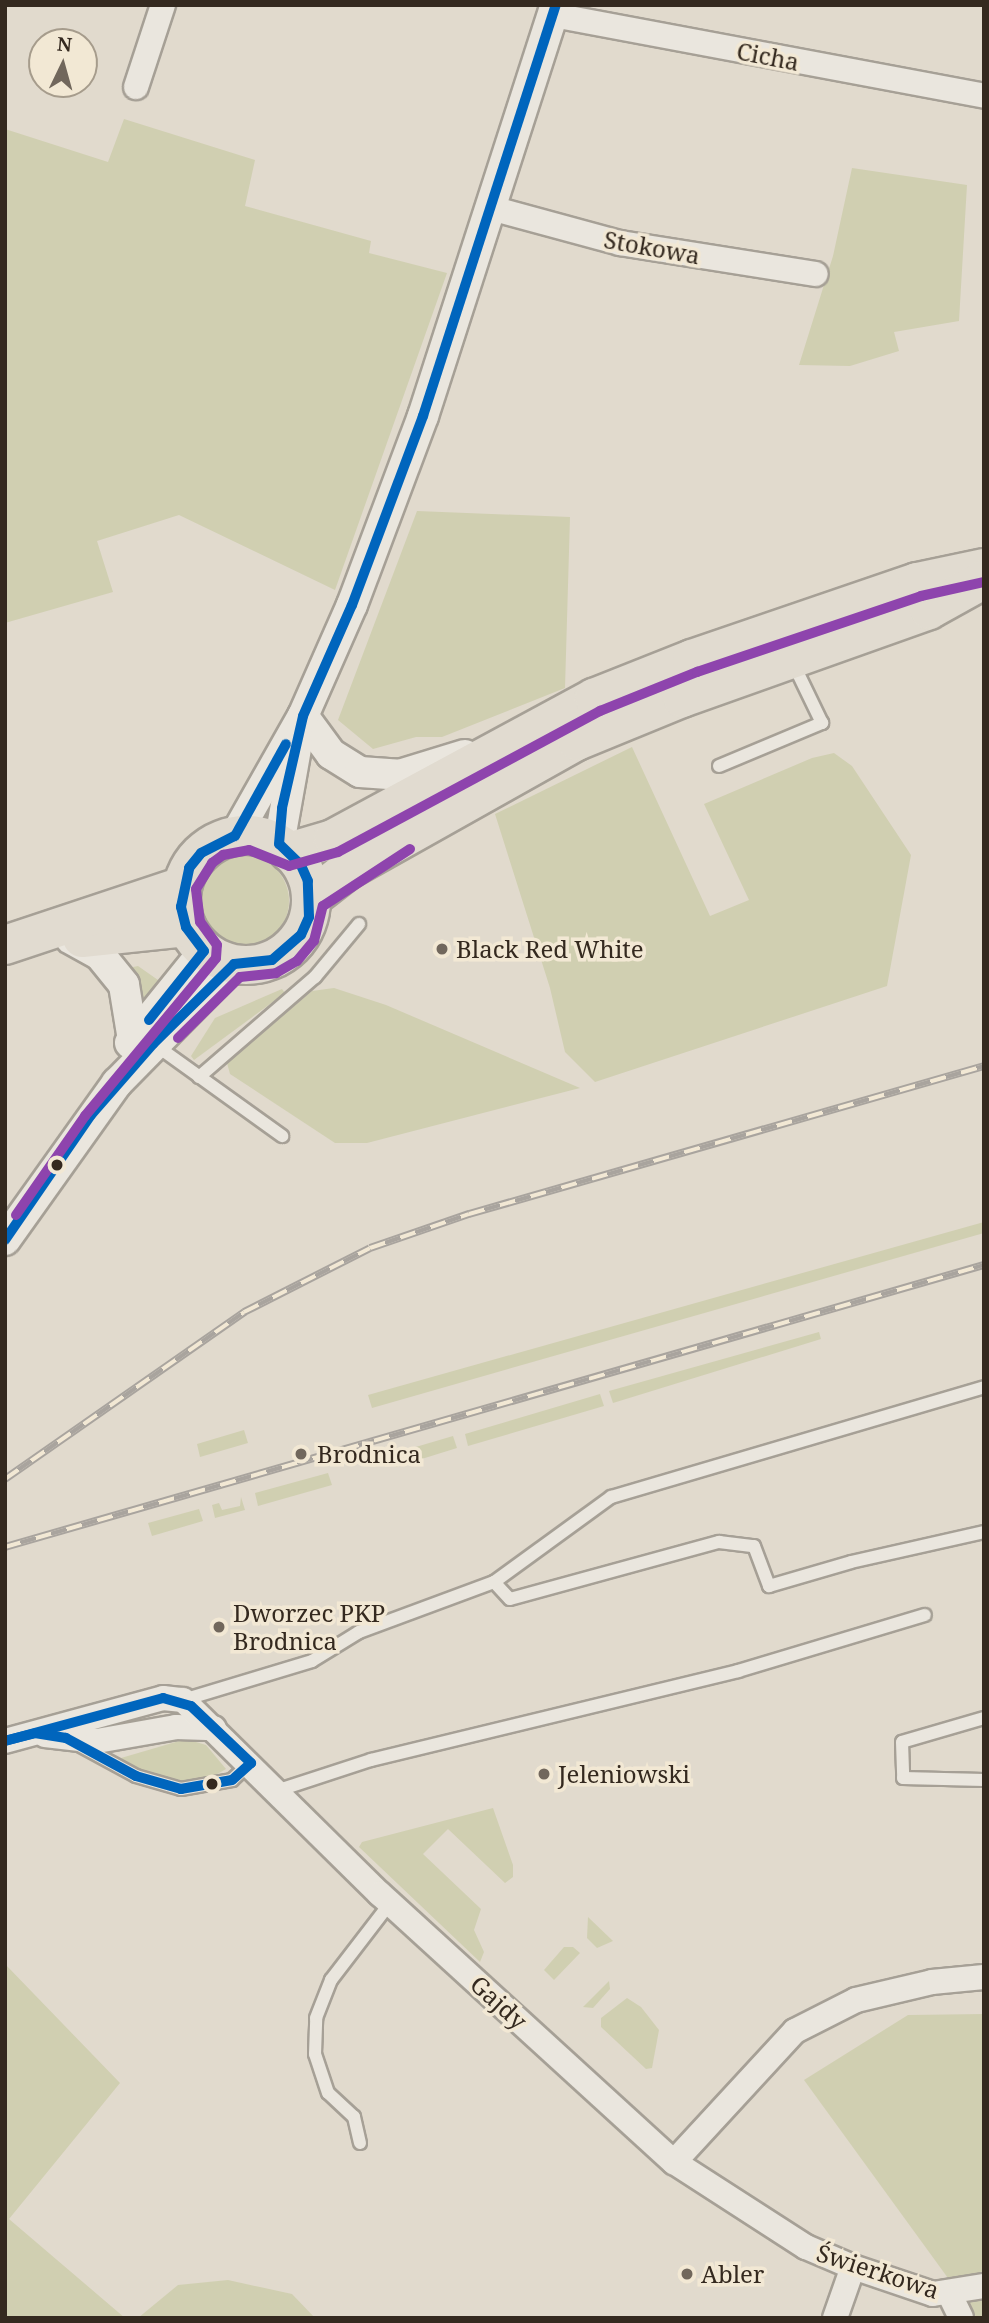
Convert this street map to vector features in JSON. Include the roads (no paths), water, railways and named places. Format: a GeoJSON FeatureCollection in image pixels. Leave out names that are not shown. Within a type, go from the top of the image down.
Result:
{"type":"FeatureCollection","features":[{"type":"Feature","properties":{"kind":"main road"},"geometry":{"type":"LineString","coordinates":[[11,944],[182,886],[201,853],[235,836],[250,835],[284,848],[334,839],[594,698],[692,659],[917,583],[984,568]]}},
{"type":"Feature","properties":{"kind":"main road"},"geometry":{"type":"LineString","coordinates":[[311,898],[347,870],[577,741],[682,698],[929,610],[984,579]]}},
{"type":"Feature","properties":{"kind":"main road"},"geometry":{"type":"LineString","coordinates":[[11,944],[71,939],[208,948],[262,962],[288,950],[301,935],[311,898],[308,881],[284,848]]}},
{"type":"Feature","properties":{"kind":"main road"},"geometry":{"type":"LineString","coordinates":[[182,886],[208,948]]}},
{"type":"Feature","properties":{"kind":"street"},"geometry":{"type":"LineString","coordinates":[[136,87],[163,5]]}},
{"type":"Feature","properties":{"kind":"street"},"geometry":{"type":"LineString","coordinates":[[235,836],[303,716],[352,604],[423,416],[554,10]]}},
{"type":"Feature","properties":{"kind":"street","name":"Cicha"},"geometry":{"type":"LineString","coordinates":[[554,10],[984,96]]}},
{"type":"Feature","properties":{"kind":"street","name":"Stokowa"},"geometry":{"type":"LineString","coordinates":[[491,208],[620,243],[816,274]]}},
{"type":"Feature","properties":{"kind":"street"},"geometry":{"type":"LineString","coordinates":[[303,716],[344,765],[379,776],[400,775],[509,742]]}},
{"type":"Feature","properties":{"kind":"street"},"geometry":{"type":"LineString","coordinates":[[284,848],[282,808],[303,716]]}},
{"type":"Feature","properties":{"kind":"street"},"geometry":{"type":"LineString","coordinates":[[71,939],[100,955],[124,985],[143,1042]]}},
{"type":"Feature","properties":{"kind":"street"},"geometry":{"type":"LineString","coordinates":[[5,1240],[10,1208],[92,1115],[208,948]]}},
{"type":"Feature","properties":{"kind":"street"},"geometry":{"type":"LineString","coordinates":[[5,1741],[163,1698],[183,1700]]}},
{"type":"Feature","properties":{"kind":"street","name":"Gajdy"},"geometry":{"type":"LineString","coordinates":[[183,1700],[279,1790],[390,1903],[674,2162],[806,2247]]}},
{"type":"Feature","properties":{"kind":"street"},"geometry":{"type":"LineString","coordinates":[[36,1734],[110,1740],[176,1727],[214,1728]]}},
{"type":"Feature","properties":{"kind":"street"},"geometry":{"type":"LineString","coordinates":[[674,2162],[795,2031],[856,2000],[933,1982],[984,1976]]}},
{"type":"Feature","properties":{"kind":"street","name":"Świerkowa"},"geometry":{"type":"LineString","coordinates":[[806,2247],[853,2267],[933,2294],[950,2295],[984,2287]]}},
{"type":"Feature","properties":{"kind":"street"},"geometry":{"type":"LineString","coordinates":[[835,2318],[853,2267]]}},
{"type":"Feature","properties":{"kind":"street","name":"Świerkowa"},"geometry":{"type":"LineString","coordinates":[[950,2295],[961,2318]]}},
{"type":"Feature","properties":{"kind":"lane"},"geometry":{"type":"LineString","coordinates":[[719,766],[822,723],[792,660]]}},
{"type":"Feature","properties":{"kind":"lane"},"geometry":{"type":"LineString","coordinates":[[199,1077],[315,977],[359,924]]}},
{"type":"Feature","properties":{"kind":"lane"},"geometry":{"type":"LineString","coordinates":[[143,1042],[199,1077],[282,1136]]}},
{"type":"Feature","properties":{"kind":"lane"},"geometry":{"type":"LineString","coordinates":[[183,1700],[312,1661],[359,1632],[494,1582],[611,1497],[984,1387]]}},
{"type":"Feature","properties":{"kind":"lane"},"geometry":{"type":"LineString","coordinates":[[494,1582],[510,1599],[719,1542],[754,1546],[769,1586],[850,1562],[984,1532]]}},
{"type":"Feature","properties":{"kind":"lane"},"geometry":{"type":"LineString","coordinates":[[279,1790],[457,1737],[738,1671],[925,1615]]}},
{"type":"Feature","properties":{"kind":"lane"},"geometry":{"type":"LineString","coordinates":[[984,1717],[902,1742],[903,1778],[984,1780]]}},
{"type":"Feature","properties":{"kind":"lane"},"geometry":{"type":"LineString","coordinates":[[66,1738],[136,1776],[181,1788],[232,1780],[251,1763]]}},
{"type":"Feature","properties":{"kind":"lane"},"geometry":{"type":"LineString","coordinates":[[360,2143],[354,2117],[328,2093],[315,2054],[316,2018],[331,1980],[390,1903]]}},
{"type":"Feature","properties":{"kind":"railway"},"geometry":{"type":"LineString","coordinates":[[5,1479],[244,1312],[370,1248],[469,1214],[984,1066]]}},
{"type":"Feature","properties":{"kind":"railway"},"geometry":{"type":"LineString","coordinates":[[5,1547],[984,1265]]}},
{"type":"Feature","properties":{"kind":"place","name":"Black Red White"},"geometry":{"type":"Point","coordinates":[442,949]}},
{"type":"Feature","properties":{"kind":"place","name":"Brodnica"},"geometry":{"type":"Point","coordinates":[301,1454]}},
{"type":"Feature","properties":{"kind":"place","name":"Dworzec PKP Brodnica"},"geometry":{"type":"Point","coordinates":[219,1627]}},
{"type":"Feature","properties":{"kind":"place","name":"Jeleniowski"},"geometry":{"type":"Point","coordinates":[544,1774]}},
{"type":"Feature","properties":{"kind":"place","name":"Abler"},"geometry":{"type":"Point","coordinates":[687,2274]}}]}
